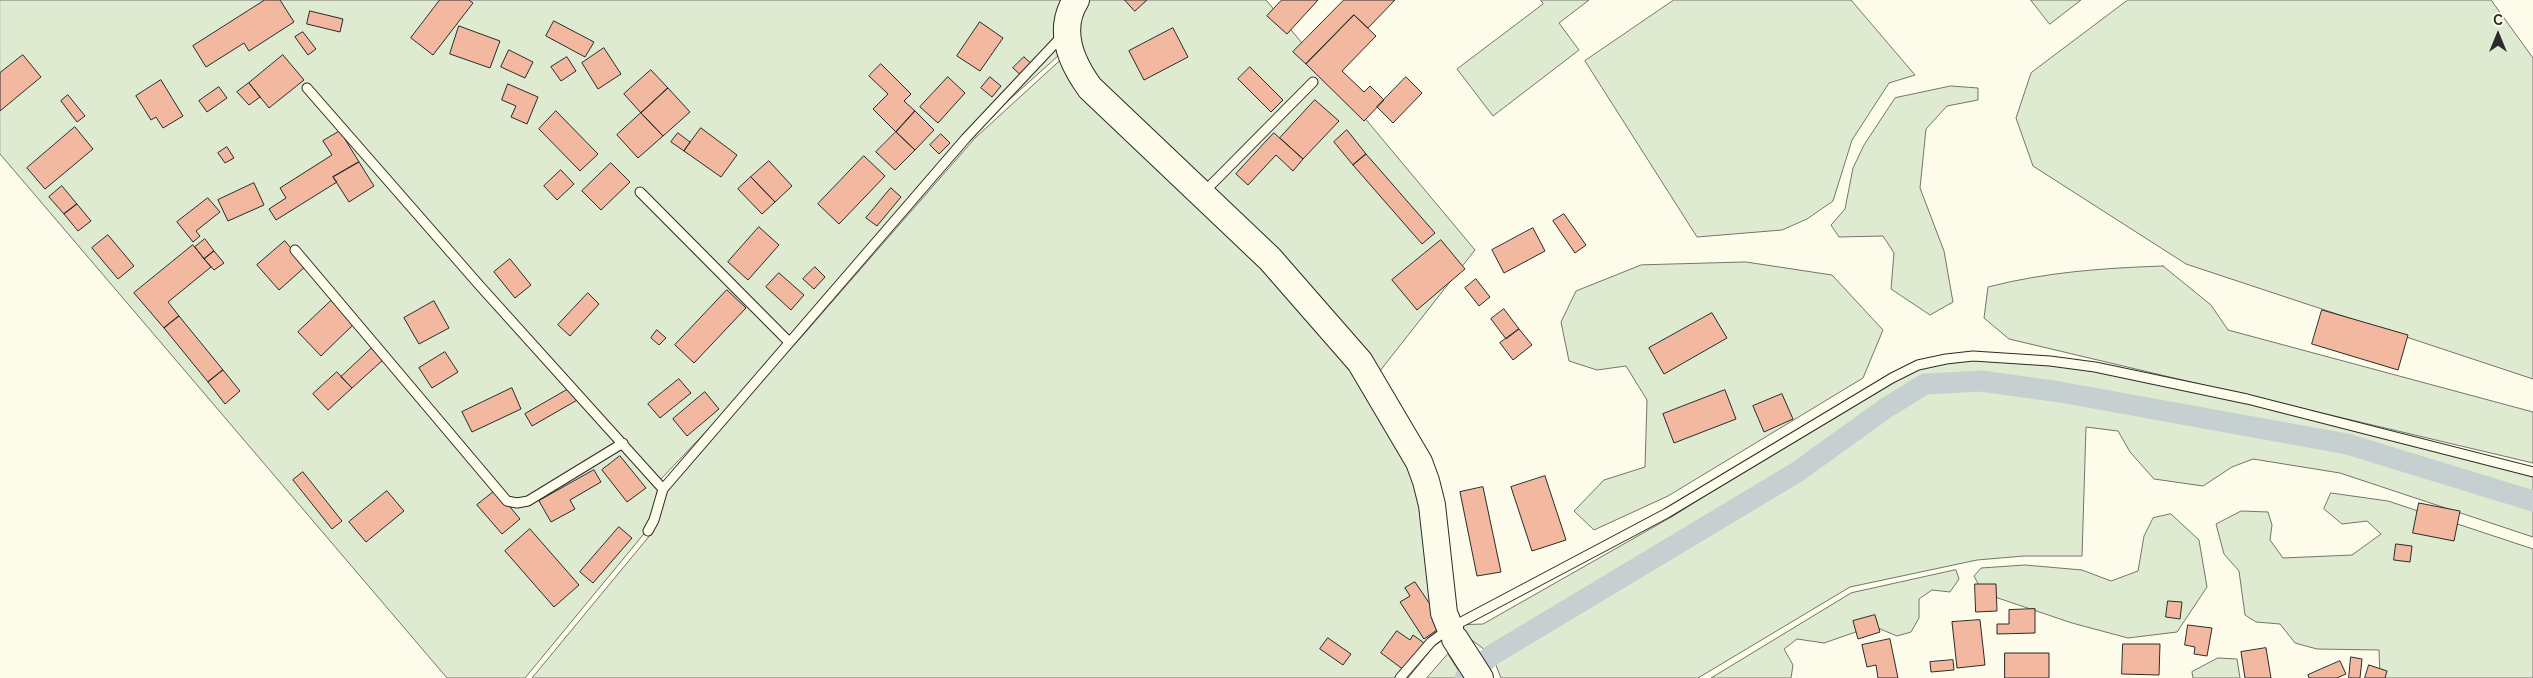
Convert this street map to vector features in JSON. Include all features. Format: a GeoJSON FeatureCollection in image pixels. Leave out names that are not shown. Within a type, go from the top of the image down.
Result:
{"type":"FeatureCollection","features":[{"type":"Feature","properties":{"kind":"street"},"geometry":{"type":"LineString","coordinates":[[1076,0],[1068,16],[1066,31],[1070,55],[1090,88],[1270,259],[1360,362],[1420,462],[1432,504],[1444,612],[1452,634],[1480,678]]}},
{"type":"Feature","properties":{"kind":"lane"},"geometry":{"type":"LineString","coordinates":[[648,531],[654,520],[663,489],[966,138],[1066,31]]}},
{"type":"Feature","properties":{"kind":"lane"},"geometry":{"type":"LineString","coordinates":[[1201,194],[1313,82]]}},
{"type":"Feature","properties":{"kind":"lane"},"geometry":{"type":"LineString","coordinates":[[307,88],[480,286],[663,489]]}},
{"type":"Feature","properties":{"kind":"lane"},"geometry":{"type":"LineString","coordinates":[[640,192],[789,342]]}},
{"type":"Feature","properties":{"kind":"lane"},"geometry":{"type":"LineString","coordinates":[[295,250],[507,501],[518,503],[528,501],[623,444]]}},
{"type":"Feature","properties":{"kind":"lane"},"geometry":{"type":"LineString","coordinates":[[1400,678],[1431,642],[1452,634],[1667,513],[1892,378],[1918,365],[1946,359],[1974,356],[2050,361],[2095,367],[2247,398],[2533,472]]}},
{"type":"Feature","properties":{"kind":"green space"},"geometry":{"type":"Polygon","coordinates":[[[0,0],[1266,0],[1475,250],[1376,376],[1428,473],[1451,625],[1408,678],[532,678],[651,534],[665,482],[797,342],[975,138],[1067,54],[1068,47],[971,134],[773,361],[661,479],[647,530],[525,678],[447,678],[0,154],[0,0]]]}},
{"type":"Feature","properties":{"kind":"green space"},"geometry":{"type":"Polygon","coordinates":[[[1541,0],[1589,0],[1559,23],[1579,50],[1493,116],[1457,69],[1543,4],[1541,0]]]}},
{"type":"Feature","properties":{"kind":"green space"},"geometry":{"type":"Polygon","coordinates":[[[1674,0],[1851,0],[1915,75],[1889,83],[1852,140],[1833,201],[1807,219],[1782,230],[1697,237],[1585,61],[1674,0]]]}},
{"type":"Feature","properties":{"kind":"green space"},"geometry":{"type":"Polygon","coordinates":[[[2031,0],[2081,0],[2050,24],[2031,0]]]}},
{"type":"Feature","properties":{"kind":"green space"},"geometry":{"type":"Polygon","coordinates":[[[2128,0],[2491,0],[2533,58],[2533,379],[2186,264],[2033,166],[2016,118],[2031,73],[2128,0]]]}},
{"type":"Feature","properties":{"kind":"green space"},"geometry":{"type":"Polygon","coordinates":[[[1951,86],[1978,88],[1978,100],[1947,106],[1926,129],[1920,188],[1944,251],[1953,302],[1930,315],[1891,289],[1894,253],[1883,236],[1839,237],[1831,225],[1845,209],[1853,168],[1864,145],[1895,98],[1951,86]]]}},
{"type":"Feature","properties":{"kind":"green space"},"geometry":{"type":"Polygon","coordinates":[[[1746,262],[1832,275],[1883,330],[1863,378],[1668,496],[1594,530],[1574,511],[1604,480],[1645,467],[1647,400],[1626,366],[1597,370],[1569,361],[1561,322],[1576,291],[1641,265],[1746,262]]]}},
{"type":"Feature","properties":{"kind":"green space"},"geometry":{"type":"Polygon","coordinates":[[[2163,266],[2211,305],[2228,330],[2533,412],[2533,463],[2009,339],[1984,318],[1988,287],[2075,272],[2163,266]]]}},
{"type":"Feature","properties":{"kind":"green space"},"geometry":{"type":"Polygon","coordinates":[[[1951,356],[2010,357],[2093,370],[2247,403],[2533,473],[2533,537],[2340,473],[2253,459],[2232,467],[2203,486],[2154,479],[2130,452],[2118,431],[2086,427],[2082,556],[2024,556],[1977,560],[1850,587],[1698,678],[1501,678],[1492,655],[1451,625],[1483,624],[1673,516],[1898,373],[1951,356]]]}},
{"type":"Feature","properties":{"kind":"green space"},"geometry":{"type":"Polygon","coordinates":[[[2331,493],[2388,501],[2533,549],[2533,678],[2380,678],[2379,650],[2317,649],[2295,643],[2280,624],[2256,622],[2245,615],[2239,571],[2224,554],[2216,524],[2241,511],[2268,512],[2272,525],[2270,540],[2283,558],[2352,555],[2381,534],[2367,521],[2342,524],[2324,509],[2331,493]]]}},
{"type":"Feature","properties":{"kind":"green space"},"geometry":{"type":"Polygon","coordinates":[[[2171,514],[2199,540],[2207,587],[2177,632],[2128,638],[2072,623],[1983,593],[1974,576],[1981,568],[2025,565],[2082,570],[2111,581],[2138,571],[2144,536],[2153,518],[2171,514]]]}},
{"type":"Feature","properties":{"kind":"green space"},"geometry":{"type":"Polygon","coordinates":[[[1956,570],[1959,579],[1950,592],[1932,590],[1919,599],[1919,618],[1911,632],[1897,636],[1873,626],[1824,643],[1797,639],[1784,649],[1793,665],[1791,678],[1711,678],[1851,593],[1956,570]]]}},
{"type":"Feature","properties":{"kind":"green space"},"geometry":{"type":"Polygon","coordinates":[[[1448,654],[1463,678],[1427,678],[1448,654]]]}},
{"type":"Feature","properties":{"kind":"green space"},"geometry":{"type":"Polygon","coordinates":[[[2218,658],[2237,659],[2240,678],[2193,678],[2192,672],[2218,658]]]}},
{"type":"Feature","properties":{"kind":"building"},"geometry":{"type":"Polygon","coordinates":[[[265,0],[280,0],[294,22],[249,51],[244,43],[206,67],[193,46],[265,0]]]}},
{"type":"Feature","properties":{"kind":"building"},"geometry":{"type":"Polygon","coordinates":[[[440,0],[469,0],[473,3],[433,55],[411,38],[440,0]]]}},
{"type":"Feature","properties":{"kind":"building"},"geometry":{"type":"Polygon","coordinates":[[[1125,0],[1147,0],[1135,11],[1125,0]]]}},
{"type":"Feature","properties":{"kind":"building"},"geometry":{"type":"Polygon","coordinates":[[[1282,0],[1318,0],[1287,34],[1267,16],[1282,0]]]}},
{"type":"Feature","properties":{"kind":"building"},"geometry":{"type":"Polygon","coordinates":[[[1344,0],[1395,0],[1368,28],[1354,15],[1306,64],[1293,52],[1344,0]]]}},
{"type":"Feature","properties":{"kind":"building"},"geometry":{"type":"Polygon","coordinates":[[[310,11],[343,19],[340,32],[307,24],[310,11]]]}},
{"type":"Feature","properties":{"kind":"building"},"geometry":{"type":"Polygon","coordinates":[[[1354,15],[1376,36],[1342,71],[1364,92],[1370,86],[1384,100],[1364,121],[1306,64],[1354,15]]]}},
{"type":"Feature","properties":{"kind":"building"},"geometry":{"type":"Polygon","coordinates":[[[554,21],[594,42],[585,57],[546,36],[554,21]]]}},
{"type":"Feature","properties":{"kind":"building"},"geometry":{"type":"Polygon","coordinates":[[[980,22],[1003,38],[980,71],[957,56],[980,22]]]}},
{"type":"Feature","properties":{"kind":"building"},"geometry":{"type":"Polygon","coordinates":[[[459,26],[500,41],[490,68],[450,54],[459,26]]]}},
{"type":"Feature","properties":{"kind":"building"},"geometry":{"type":"Polygon","coordinates":[[[1173,28],[1188,57],[1144,80],[1129,51],[1173,28]]]}},
{"type":"Feature","properties":{"kind":"building"},"geometry":{"type":"Polygon","coordinates":[[[303,32],[316,49],[308,55],[295,37],[303,32]]]}},
{"type":"Feature","properties":{"kind":"building"},"geometry":{"type":"Polygon","coordinates":[[[604,48],[621,74],[598,89],[582,63],[604,48]]]}},
{"type":"Feature","properties":{"kind":"building"},"geometry":{"type":"Polygon","coordinates":[[[509,50],[533,62],[525,78],[501,67],[509,50]]]}},
{"type":"Feature","properties":{"kind":"building"},"geometry":{"type":"Polygon","coordinates":[[[23,55],[41,77],[0,111],[0,73],[23,55]]]}},
{"type":"Feature","properties":{"kind":"building"},"geometry":{"type":"Polygon","coordinates":[[[283,55],[304,80],[269,108],[249,83],[283,55]]]}},
{"type":"Feature","properties":{"kind":"building"},"geometry":{"type":"Polygon","coordinates":[[[567,57],[576,71],[561,81],[551,67],[567,57]]]}},
{"type":"Feature","properties":{"kind":"building"},"geometry":{"type":"Polygon","coordinates":[[[1024,57],[1034,66],[1023,77],[1013,68],[1024,57]]]}},
{"type":"Feature","properties":{"kind":"building"},"geometry":{"type":"Polygon","coordinates":[[[881,64],[911,94],[904,101],[915,111],[896,132],[873,109],[888,94],[869,76],[881,64]]]}},
{"type":"Feature","properties":{"kind":"building"},"geometry":{"type":"Polygon","coordinates":[[[1250,67],[1283,100],[1271,112],[1238,79],[1250,67]]]}},
{"type":"Feature","properties":{"kind":"building"},"geometry":{"type":"Polygon","coordinates":[[[651,70],[668,88],[641,113],[624,94],[651,70]]]}},
{"type":"Feature","properties":{"kind":"building"},"geometry":{"type":"Polygon","coordinates":[[[948,77],[965,93],[938,123],[920,107],[948,77]]]}},
{"type":"Feature","properties":{"kind":"building"},"geometry":{"type":"Polygon","coordinates":[[[990,77],[1001,86],[992,97],[981,88],[990,77]]]}},
{"type":"Feature","properties":{"kind":"building"},"geometry":{"type":"Polygon","coordinates":[[[1406,77],[1422,93],[1393,123],[1377,107],[1406,77]]]}},
{"type":"Feature","properties":{"kind":"building"},"geometry":{"type":"Polygon","coordinates":[[[161,80],[183,116],[163,128],[156,117],[151,120],[136,96],[161,80]]]}},
{"type":"Feature","properties":{"kind":"building"},"geometry":{"type":"Polygon","coordinates":[[[249,83],[260,97],[249,105],[237,92],[249,83]]]}},
{"type":"Feature","properties":{"kind":"building"},"geometry":{"type":"Polygon","coordinates":[[[508,84],[538,97],[527,124],[511,117],[516,106],[502,100],[508,84]]]}},
{"type":"Feature","properties":{"kind":"building"},"geometry":{"type":"Polygon","coordinates":[[[219,87],[227,98],[207,112],[199,101],[219,87]]]}},
{"type":"Feature","properties":{"kind":"building"},"geometry":{"type":"Polygon","coordinates":[[[668,88],[690,112],[663,136],[641,113],[668,88]]]}},
{"type":"Feature","properties":{"kind":"building"},"geometry":{"type":"Polygon","coordinates":[[[68,95],[85,116],[77,122],[61,101],[68,95]]]}},
{"type":"Feature","properties":{"kind":"building"},"geometry":{"type":"Polygon","coordinates":[[[1315,100],[1339,121],[1303,159],[1280,138],[1315,100]]]}},
{"type":"Feature","properties":{"kind":"building"},"geometry":{"type":"Polygon","coordinates":[[[556,111],[598,154],[580,171],[539,129],[556,111]]]}},
{"type":"Feature","properties":{"kind":"building"},"geometry":{"type":"Polygon","coordinates":[[[915,111],[934,130],[915,150],[896,132],[915,111]]]}},
{"type":"Feature","properties":{"kind":"building"},"geometry":{"type":"Polygon","coordinates":[[[641,113],[663,136],[638,158],[617,135],[641,113]]]}},
{"type":"Feature","properties":{"kind":"building"},"geometry":{"type":"Polygon","coordinates":[[[75,127],[93,149],[45,189],[27,168],[75,127]]]}},
{"type":"Feature","properties":{"kind":"building"},"geometry":{"type":"Polygon","coordinates":[[[701,128],[737,155],[721,177],[684,151],[701,128]]]}},
{"type":"Feature","properties":{"kind":"building"},"geometry":{"type":"Polygon","coordinates":[[[1347,130],[1366,154],[1353,165],[1334,142],[1347,130]]]}},
{"type":"Feature","properties":{"kind":"building"},"geometry":{"type":"Polygon","coordinates":[[[340,131],[359,162],[333,177],[337,182],[276,220],[269,209],[286,198],[280,188],[332,155],[323,141],[340,131]]]}},
{"type":"Feature","properties":{"kind":"building"},"geometry":{"type":"Polygon","coordinates":[[[896,132],[915,150],[895,170],[876,152],[896,132]]]}},
{"type":"Feature","properties":{"kind":"building"},"geometry":{"type":"Polygon","coordinates":[[[678,133],[690,142],[684,151],[671,142],[678,133]]]}},
{"type":"Feature","properties":{"kind":"building"},"geometry":{"type":"Polygon","coordinates":[[[1274,133],[1303,159],[1293,171],[1276,155],[1248,185],[1236,174],[1274,133]]]}},
{"type":"Feature","properties":{"kind":"building"},"geometry":{"type":"Polygon","coordinates":[[[941,134],[950,143],[939,154],[930,145],[941,134]]]}},
{"type":"Feature","properties":{"kind":"building"},"geometry":{"type":"Polygon","coordinates":[[[227,147],[234,158],[225,163],[218,153],[227,147]]]}},
{"type":"Feature","properties":{"kind":"building"},"geometry":{"type":"Polygon","coordinates":[[[1366,154],[1435,233],[1422,244],[1353,165],[1366,154]]]}},
{"type":"Feature","properties":{"kind":"building"},"geometry":{"type":"Polygon","coordinates":[[[864,156],[885,176],[839,224],[818,204],[864,156]]]}},
{"type":"Feature","properties":{"kind":"building"},"geometry":{"type":"Polygon","coordinates":[[[769,161],[792,186],[775,202],[751,177],[769,161]]]}},
{"type":"Feature","properties":{"kind":"building"},"geometry":{"type":"Polygon","coordinates":[[[359,162],[374,186],[349,202],[333,177],[359,162]]]}},
{"type":"Feature","properties":{"kind":"building"},"geometry":{"type":"Polygon","coordinates":[[[611,163],[630,182],[601,210],[582,191],[611,163]]]}},
{"type":"Feature","properties":{"kind":"building"},"geometry":{"type":"Polygon","coordinates":[[[561,170],[574,184],[557,200],[544,186],[561,170]]]}},
{"type":"Feature","properties":{"kind":"building"},"geometry":{"type":"Polygon","coordinates":[[[751,177],[775,202],[762,214],[738,189],[751,177]]]}},
{"type":"Feature","properties":{"kind":"building"},"geometry":{"type":"Polygon","coordinates":[[[254,183],[264,205],[228,221],[218,200],[254,183]]]}},
{"type":"Feature","properties":{"kind":"building"},"geometry":{"type":"Polygon","coordinates":[[[62,186],[77,204],[64,214],[49,197],[62,186]]]}},
{"type":"Feature","properties":{"kind":"building"},"geometry":{"type":"Polygon","coordinates":[[[891,188],[901,197],[877,226],[866,218],[891,188]]]}},
{"type":"Feature","properties":{"kind":"building"},"geometry":{"type":"Polygon","coordinates":[[[208,198],[220,212],[196,231],[200,236],[193,242],[177,222],[208,198]]]}},
{"type":"Feature","properties":{"kind":"building"},"geometry":{"type":"Polygon","coordinates":[[[77,204],[91,221],[78,231],[64,214],[77,204]]]}},
{"type":"Feature","properties":{"kind":"building"},"geometry":{"type":"Polygon","coordinates":[[[1564,214],[1586,245],[1575,253],[1553,221],[1564,214]]]}},
{"type":"Feature","properties":{"kind":"building"},"geometry":{"type":"Polygon","coordinates":[[[759,227],[779,245],[748,280],[728,262],[759,227]]]}},
{"type":"Feature","properties":{"kind":"building"},"geometry":{"type":"Polygon","coordinates":[[[1533,228],[1545,251],[1504,273],[1492,250],[1533,228]]]}},
{"type":"Feature","properties":{"kind":"building"},"geometry":{"type":"Polygon","coordinates":[[[108,235],[134,266],[118,279],[92,248],[108,235]]]}},
{"type":"Feature","properties":{"kind":"building"},"geometry":{"type":"Polygon","coordinates":[[[205,239],[214,251],[204,259],[195,247],[205,239]]]}},
{"type":"Feature","properties":{"kind":"building"},"geometry":{"type":"Polygon","coordinates":[[[1441,240],[1465,269],[1417,310],[1392,280],[1441,240]]]}},
{"type":"Feature","properties":{"kind":"building"},"geometry":{"type":"Polygon","coordinates":[[[285,241],[306,266],[279,290],[257,265],[285,241]]]}},
{"type":"Feature","properties":{"kind":"building"},"geometry":{"type":"Polygon","coordinates":[[[193,245],[211,267],[168,302],[179,316],[164,328],[134,293],[193,245]]]}},
{"type":"Feature","properties":{"kind":"building"},"geometry":{"type":"Polygon","coordinates":[[[214,251],[224,263],[214,270],[204,259],[214,251]]]}},
{"type":"Feature","properties":{"kind":"building"},"geometry":{"type":"Polygon","coordinates":[[[510,259],[531,285],[515,298],[494,272],[510,259]]]}},
{"type":"Feature","properties":{"kind":"building"},"geometry":{"type":"Polygon","coordinates":[[[815,267],[825,277],[814,289],[803,279],[815,267]]]}},
{"type":"Feature","properties":{"kind":"building"},"geometry":{"type":"Polygon","coordinates":[[[779,273],[804,295],[791,310],[766,287],[779,273]]]}},
{"type":"Feature","properties":{"kind":"building"},"geometry":{"type":"Polygon","coordinates":[[[1476,279],[1490,297],[1479,306],[1465,288],[1476,279]]]}},
{"type":"Feature","properties":{"kind":"building"},"geometry":{"type":"Polygon","coordinates":[[[727,290],[746,308],[694,363],[675,345],[727,290]]]}},
{"type":"Feature","properties":{"kind":"building"},"geometry":{"type":"Polygon","coordinates":[[[588,293],[599,304],[570,336],[558,325],[588,293]]]}},
{"type":"Feature","properties":{"kind":"building"},"geometry":{"type":"Polygon","coordinates":[[[332,300],[355,323],[321,356],[298,332],[332,300]]]}},
{"type":"Feature","properties":{"kind":"building"},"geometry":{"type":"Polygon","coordinates":[[[434,301],[449,328],[419,344],[404,318],[434,301]]]}},
{"type":"Feature","properties":{"kind":"building"},"geometry":{"type":"Polygon","coordinates":[[[1504,309],[1519,329],[1506,339],[1491,319],[1504,309]]]}},
{"type":"Feature","properties":{"kind":"building"},"geometry":{"type":"Polygon","coordinates":[[[2322,310],[2408,335],[2398,370],[2312,344],[2322,310]]]}},
{"type":"Feature","properties":{"kind":"building"},"geometry":{"type":"Polygon","coordinates":[[[1712,313],[1727,338],[1664,374],[1649,348],[1712,313]]]}},
{"type":"Feature","properties":{"kind":"building"},"geometry":{"type":"Polygon","coordinates":[[[179,316],[223,370],[208,382],[164,328],[179,316]]]}},
{"type":"Feature","properties":{"kind":"building"},"geometry":{"type":"Polygon","coordinates":[[[1519,329],[1532,345],[1513,360],[1500,343],[1519,329]]]}},
{"type":"Feature","properties":{"kind":"building"},"geometry":{"type":"Polygon","coordinates":[[[657,330],[666,338],[659,345],[651,338],[657,330]]]}},
{"type":"Feature","properties":{"kind":"building"},"geometry":{"type":"Polygon","coordinates":[[[373,347],[384,359],[352,388],[341,377],[373,347]]]}},
{"type":"Feature","properties":{"kind":"building"},"geometry":{"type":"Polygon","coordinates":[[[445,352],[458,372],[432,388],[419,368],[445,352]]]}},
{"type":"Feature","properties":{"kind":"building"},"geometry":{"type":"Polygon","coordinates":[[[223,370],[240,391],[225,404],[208,382],[223,370]]]}},
{"type":"Feature","properties":{"kind":"building"},"geometry":{"type":"Polygon","coordinates":[[[337,372],[352,388],[328,410],[313,394],[337,372]]]}},
{"type":"Feature","properties":{"kind":"building"},"geometry":{"type":"Polygon","coordinates":[[[679,379],[691,393],[660,418],[648,404],[679,379]]]}},
{"type":"Feature","properties":{"kind":"building"},"geometry":{"type":"Polygon","coordinates":[[[572,387],[579,399],[532,426],[525,414],[572,387]]]}},
{"type":"Feature","properties":{"kind":"building"},"geometry":{"type":"Polygon","coordinates":[[[512,388],[521,409],[472,432],[462,412],[512,388]]]}},
{"type":"Feature","properties":{"kind":"building"},"geometry":{"type":"Polygon","coordinates":[[[1725,390],[1736,419],[1674,443],[1663,414],[1725,390]]]}},
{"type":"Feature","properties":{"kind":"building"},"geometry":{"type":"Polygon","coordinates":[[[705,392],[719,409],[687,436],[673,419],[705,392]]]}},
{"type":"Feature","properties":{"kind":"building"},"geometry":{"type":"Polygon","coordinates":[[[1782,394],[1793,419],[1764,432],[1753,406],[1782,394]]]}},
{"type":"Feature","properties":{"kind":"building"},"geometry":{"type":"Polygon","coordinates":[[[620,456],[646,488],[627,502],[602,470],[620,456]]]}},
{"type":"Feature","properties":{"kind":"building"},"geometry":{"type":"Polygon","coordinates":[[[594,470],[601,482],[570,500],[575,509],[551,522],[539,501],[594,470]]]}},
{"type":"Feature","properties":{"kind":"building"},"geometry":{"type":"Polygon","coordinates":[[[303,472],[342,521],[332,529],[293,480],[303,472]]]}},
{"type":"Feature","properties":{"kind":"building"},"geometry":{"type":"Polygon","coordinates":[[[1545,476],[1566,540],[1532,551],[1511,487],[1545,476]]]}},
{"type":"Feature","properties":{"kind":"building"},"geometry":{"type":"Polygon","coordinates":[[[1483,487],[1501,572],[1477,576],[1460,492],[1483,487]]]}},
{"type":"Feature","properties":{"kind":"building"},"geometry":{"type":"Polygon","coordinates":[[[496,490],[520,519],[502,534],[477,505],[496,490]]]}},
{"type":"Feature","properties":{"kind":"building"},"geometry":{"type":"Polygon","coordinates":[[[387,491],[404,511],[366,542],[349,522],[387,491]]]}},
{"type":"Feature","properties":{"kind":"building"},"geometry":{"type":"Polygon","coordinates":[[[2419,503],[2460,511],[2454,541],[2413,533],[2419,503]]]}},
{"type":"Feature","properties":{"kind":"building"},"geometry":{"type":"Polygon","coordinates":[[[619,527],[632,538],[593,583],[580,572],[619,527]]]}},
{"type":"Feature","properties":{"kind":"building"},"geometry":{"type":"Polygon","coordinates":[[[530,529],[579,585],[554,607],[505,551],[530,529]]]}},
{"type":"Feature","properties":{"kind":"building"},"geometry":{"type":"Polygon","coordinates":[[[2396,544],[2412,546],[2410,562],[2394,560],[2396,544]]]}},
{"type":"Feature","properties":{"kind":"building"},"geometry":{"type":"Polygon","coordinates":[[[1415,582],[1444,625],[1424,639],[1400,602],[1410,596],[1405,588],[1415,582]]]}},
{"type":"Feature","properties":{"kind":"building"},"geometry":{"type":"Polygon","coordinates":[[[1975,584],[1996,584],[1997,611],[1976,612],[1975,584]]]}},
{"type":"Feature","properties":{"kind":"building"},"geometry":{"type":"Polygon","coordinates":[[[2168,601],[2182,602],[2180,619],[2166,617],[2168,601]]]}},
{"type":"Feature","properties":{"kind":"building"},"geometry":{"type":"Polygon","coordinates":[[[2035,609],[2035,633],[1997,634],[1997,624],[2009,624],[2009,610],[2035,609]]]}},
{"type":"Feature","properties":{"kind":"building"},"geometry":{"type":"Polygon","coordinates":[[[1875,615],[1880,632],[1858,639],[1853,621],[1875,615]]]}},
{"type":"Feature","properties":{"kind":"building"},"geometry":{"type":"Polygon","coordinates":[[[1980,620],[1985,665],[1957,668],[1952,622],[1980,620]]]}},
{"type":"Feature","properties":{"kind":"building"},"geometry":{"type":"Polygon","coordinates":[[[2188,625],[2212,628],[2207,656],[2194,654],[2195,647],[2185,645],[2188,625]]]}},
{"type":"Feature","properties":{"kind":"building"},"geometry":{"type":"Polygon","coordinates":[[[1397,631],[1410,640],[1413,635],[1424,643],[1404,670],[1381,653],[1397,631]]]}},
{"type":"Feature","properties":{"kind":"building"},"geometry":{"type":"Polygon","coordinates":[[[1328,638],[1351,654],[1343,665],[1320,649],[1328,638]]]}},
{"type":"Feature","properties":{"kind":"building"},"geometry":{"type":"Polygon","coordinates":[[[1890,639],[1898,678],[1878,678],[1876,665],[1867,667],[1862,645],[1890,639]]]}},
{"type":"Feature","properties":{"kind":"building"},"geometry":{"type":"Polygon","coordinates":[[[2123,644],[2160,644],[2159,675],[2122,674],[2123,644]]]}},
{"type":"Feature","properties":{"kind":"building"},"geometry":{"type":"Polygon","coordinates":[[[2266,648],[2271,678],[2245,678],[2241,652],[2266,648]]]}},
{"type":"Feature","properties":{"kind":"building"},"geometry":{"type":"Polygon","coordinates":[[[2005,653],[2049,653],[2049,678],[2005,678],[2005,653]]]}},
{"type":"Feature","properties":{"kind":"building"},"geometry":{"type":"Polygon","coordinates":[[[2351,657],[2362,659],[2360,678],[2349,678],[2351,657]]]}},
{"type":"Feature","properties":{"kind":"building"},"geometry":{"type":"Polygon","coordinates":[[[1953,660],[1954,670],[1931,672],[1930,662],[1953,660]]]}},
{"type":"Feature","properties":{"kind":"building"},"geometry":{"type":"Polygon","coordinates":[[[2340,661],[2346,674],[2337,678],[2309,678],[2308,675],[2340,661]]]}},
{"type":"Feature","properties":{"kind":"building"},"geometry":{"type":"Polygon","coordinates":[[[2369,665],[2387,671],[2385,678],[2365,678],[2369,665]]]}},
{"type":"Feature","properties":{"kind":"waterway"},"geometry":{"type":"LineString","coordinates":[[1465,678],[1492,655],[1797,472],[1886,408],[1925,384],[1981,381],[2060,392],[2347,444],[2533,501]]}}]}
